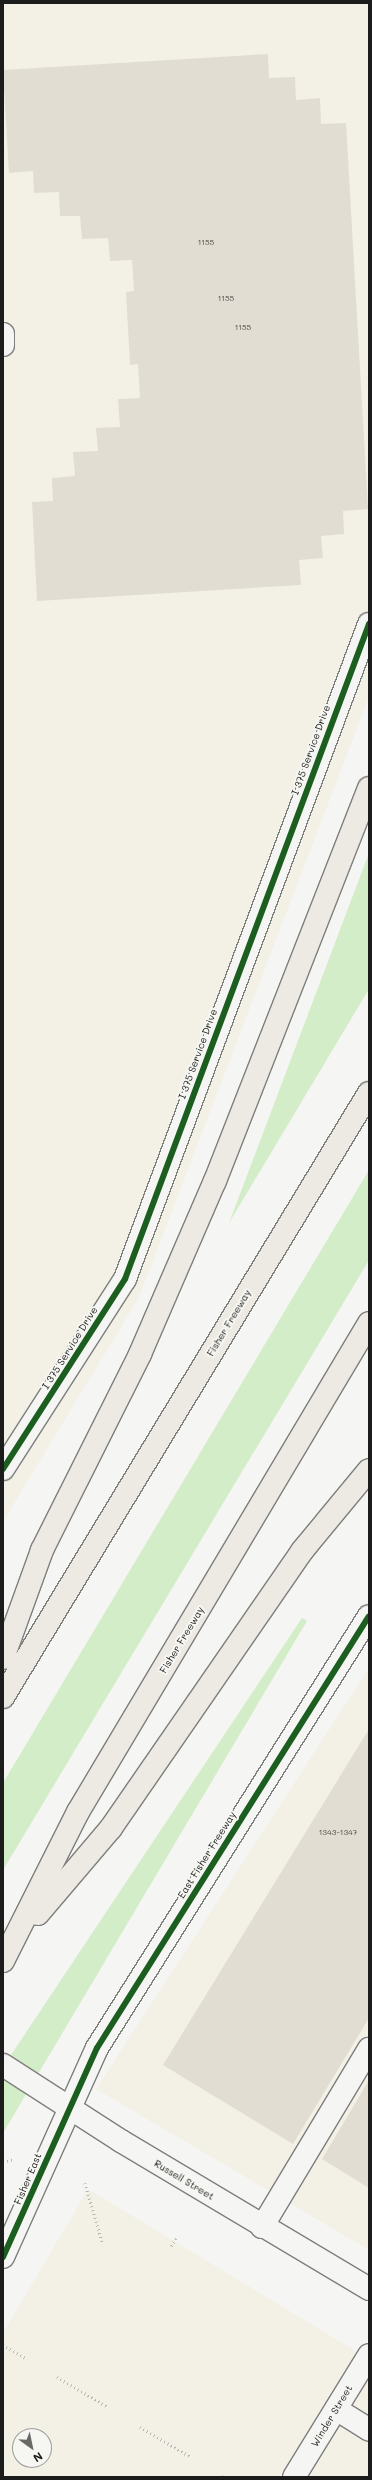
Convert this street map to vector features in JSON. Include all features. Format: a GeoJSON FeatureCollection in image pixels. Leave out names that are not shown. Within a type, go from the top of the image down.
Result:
{"type":"FeatureCollection","features":[{"type":"Feature","properties":{"kind":"highway"},"geometry":{"type":"LineString","coordinates":[[3,1658],[42,1550],[140,1354],[215,1181],[369,788]]}},
{"type":"Feature","properties":{"kind":"highway","name":"Fisher Freeway"},"geometry":{"type":"LineString","coordinates":[[3,1697],[369,1093]]}},
{"type":"Feature","properties":{"kind":"highway","name":"Fisher Freeway"},"geometry":{"type":"LineString","coordinates":[[3,1962],[19,1936],[78,1812],[369,1323]]}},
{"type":"Feature","properties":{"kind":"highway"},"geometry":{"type":"LineString","coordinates":[[19,1936],[111,1828],[302,1551],[369,1470]]}},
{"type":"Feature","properties":{"kind":"street"},"geometry":{"type":"LineString","coordinates":[[3,334],[3,345]]}},
{"type":"Feature","properties":{"kind":"street","name":"I 375 Service Drive"},"geometry":{"type":"LineString","coordinates":[[3,1469],[124,1279],[369,624]]}},
{"type":"Feature","properties":{"kind":"street","name":"East Fisher Freeway"},"geometry":{"type":"LineString","coordinates":[[69,2108],[97,2048],[369,1616]]}},
{"type":"Feature","properties":{"kind":"street"},"geometry":{"type":"LineString","coordinates":[[262,2227],[369,2049]]}},
{"type":"Feature","properties":{"kind":"street","name":"Russell Street"},"geometry":{"type":"LineString","coordinates":[[9,2069],[69,2108],[262,2227],[369,2289]]}},
{"type":"Feature","properties":{"kind":"street","name":"Fisher East"},"geometry":{"type":"LineString","coordinates":[[3,2257],[69,2108]]}},
{"type":"Feature","properties":{"kind":"street","name":"Winder Street"},"geometry":{"type":"LineString","coordinates":[[294,2477],[369,2355]]}},
{"type":"Feature","properties":{"kind":"street"},"geometry":{"type":"LineString","coordinates":[[336,2409],[369,2430]]}},
{"type":"Feature","properties":{"kind":"path"},"geometry":{"type":"LineString","coordinates":[[6,2161],[13,2159]]}},
{"type":"Feature","properties":{"kind":"path"},"geometry":{"type":"LineString","coordinates":[[85,2183],[103,2244]]}},
{"type":"Feature","properties":{"kind":"path"},"geometry":{"type":"LineString","coordinates":[[171,2246],[176,2238]]}},
{"type":"Feature","properties":{"kind":"path"},"geometry":{"type":"LineString","coordinates":[[3,2344],[27,2359]]}},
{"type":"Feature","properties":{"kind":"path"},"geometry":{"type":"LineString","coordinates":[[57,2377],[108,2407]]}},
{"type":"Feature","properties":{"kind":"path"},"geometry":{"type":"LineString","coordinates":[[140,2426],[191,2457]]}},
{"type":"Feature","properties":{"kind":"shaded area"},"geometry":{"type":"Polygon","coordinates":[[[3,3],[369,3],[369,697],[139,1297],[3,1522],[3,3]]]}},
{"type":"Feature","properties":{"kind":"shaded area"},"geometry":{"type":"Polygon","coordinates":[[[369,1668],[369,2250],[96,2089],[369,1668]]]}},
{"type":"Feature","properties":{"kind":"shaded area"},"geometry":{"type":"Polygon","coordinates":[[[88,2189],[369,2359],[369,2477],[3,2477],[3,2333],[88,2189]]]}},
{"type":"Feature","properties":{"kind":"green space"},"geometry":{"type":"Polygon","coordinates":[[[369,853],[369,989],[229,1223],[369,853]]]}},
{"type":"Feature","properties":{"kind":"green space"},"geometry":{"type":"Polygon","coordinates":[[[369,1170],[369,1260],[3,1870],[3,1783],[369,1170]]]}},
{"type":"Feature","properties":{"kind":"green space"},"geometry":{"type":"Polygon","coordinates":[[[302,1618],[307,1621],[3,2133],[3,2067],[302,1618]]]}},
{"type":"Feature","properties":{"kind":"building"},"geometry":{"type":"Polygon","coordinates":[[[268,54],[269,78],[295,77],[296,100],[320,98],[321,124],[346,123],[368,509],[343,511],[344,534],[321,536],[323,558],[299,560],[301,585],[37,601],[32,502],[53,501],[52,478],[75,476],[73,452],[98,451],[96,428],[120,427],[118,399],[140,398],[138,364],[130,365],[126,292],[134,291],[132,260],[110,261],[108,238],[82,239],[80,216],[60,216],[59,192],[34,193],[33,171],[9,173],[3,70],[268,54]]]}},
{"type":"Feature","properties":{"kind":"building"},"geometry":{"type":"Polygon","coordinates":[[[369,1729],[369,2018],[293,2144],[163,2065],[369,1729]]]}},
{"type":"Feature","properties":{"kind":"building"},"geometry":{"type":"Polygon","coordinates":[[[369,2080],[369,2188],[322,2159],[369,2080]]]}},
{"type":"Feature","properties":{"kind":"cycle path"},"geometry":{"type":"LineString","coordinates":[[3,1469],[125,1279],[369,624]]}},
{"type":"Feature","properties":{"kind":"cycle path"},"geometry":{"type":"LineString","coordinates":[[3,2257],[97,2048],[369,1616]]}}]}
